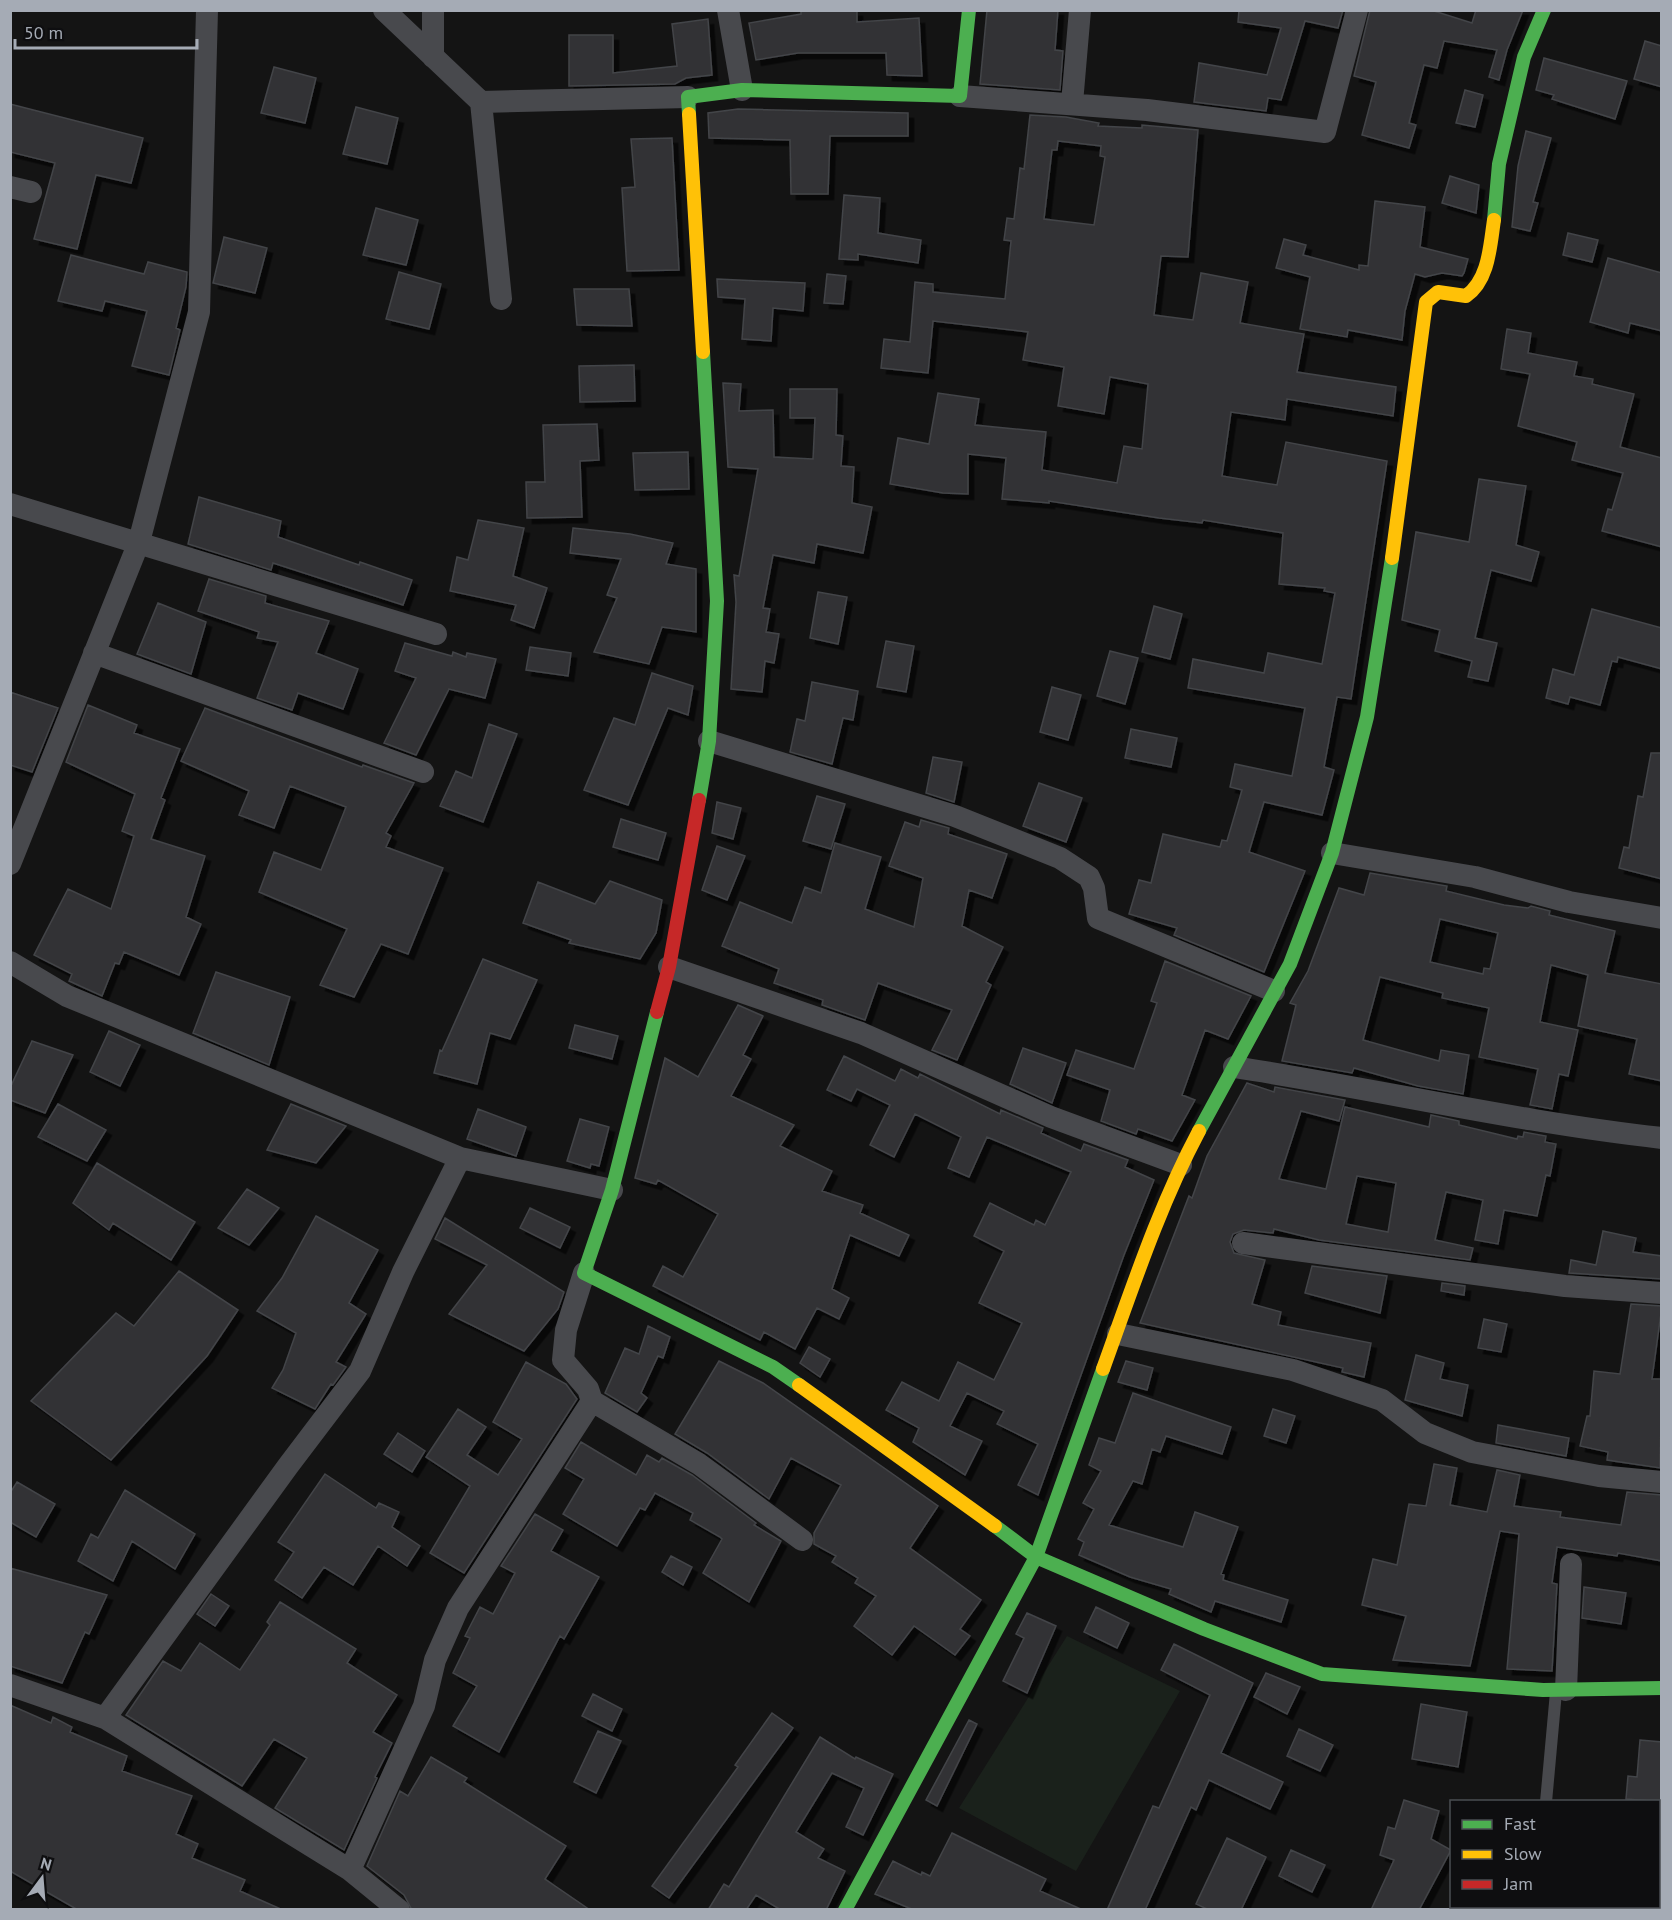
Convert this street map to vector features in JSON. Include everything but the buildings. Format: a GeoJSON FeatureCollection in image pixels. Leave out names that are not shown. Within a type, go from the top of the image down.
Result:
{"type":"FeatureCollection","features":[{"type":"Feature","properties":{"kind":"street"},"geometry":{"type":"LineString","coordinates":[[10,864],[139,542],[199,312],[207,10]]}},
{"type":"Feature","properties":{"kind":"street"},"geometry":{"type":"LineString","coordinates":[[384,10],[481,102],[501,299]]}},
{"type":"Feature","properties":{"kind":"street"},"geometry":{"type":"LineString","coordinates":[[433,10],[433,57]]}},
{"type":"Feature","properties":{"kind":"street"},"geometry":{"type":"LineString","coordinates":[[728,10],[742,90]]}},
{"type":"Feature","properties":{"kind":"street"},"geometry":{"type":"LineString","coordinates":[[960,96],[969,10]]}},
{"type":"Feature","properties":{"kind":"street"},"geometry":{"type":"LineString","coordinates":[[1072,103],[1080,10]]}},
{"type":"Feature","properties":{"kind":"street"},"geometry":{"type":"LineString","coordinates":[[481,102],[688,97],[742,90],[960,96],[1072,103],[1325,132],[1357,10]]}},
{"type":"Feature","properties":{"kind":"street"},"geometry":{"type":"LineString","coordinates":[[845,1910],[1036,1557],[1118,1334],[1142,1261],[1181,1165],[1290,964],[1332,853],[1367,717],[1399,517],[1426,302],[1430,294],[1439,290],[1466,296],[1475,290],[1483,276],[1500,164],[1521,68],[1544,10]]}},
{"type":"Feature","properties":{"kind":"street"},"geometry":{"type":"LineString","coordinates":[[688,97],[717,601],[709,741],[669,966],[612,1190],[566,1330],[563,1360],[588,1389],[592,1401],[699,1464],[802,1540]]}},
{"type":"Feature","properties":{"kind":"street"},"geometry":{"type":"LineString","coordinates":[[10,504],[436,634]]}},
{"type":"Feature","properties":{"kind":"street"},"geometry":{"type":"LineString","coordinates":[[94,653],[423,772]]}},
{"type":"Feature","properties":{"kind":"street"},"geometry":{"type":"LineString","coordinates":[[709,741],[955,816],[1060,858],[1089,877],[1094,888],[1098,918],[1110,925],[1274,991]]}},
{"type":"Feature","properties":{"kind":"street"},"geometry":{"type":"LineString","coordinates":[[1332,853],[1475,877],[1569,902],[1662,918]]}},
{"type":"Feature","properties":{"kind":"street"},"geometry":{"type":"LineString","coordinates":[[10,962],[67,996],[460,1158],[612,1190]]}},
{"type":"Feature","properties":{"kind":"street"},"geometry":{"type":"LineString","coordinates":[[669,966],[861,1033],[1051,1118],[1181,1165]]}},
{"type":"Feature","properties":{"kind":"street"},"geometry":{"type":"LineString","coordinates":[[1234,1067],[1329,1082],[1463,1109],[1662,1138]]}},
{"type":"Feature","properties":{"kind":"street"},"geometry":{"type":"LineString","coordinates":[[105,1718],[360,1371],[403,1272],[460,1158]]}},
{"type":"Feature","properties":{"kind":"street"},"geometry":{"type":"LineString","coordinates":[[1243,1243],[1565,1286],[1662,1293]]}},
{"type":"Feature","properties":{"kind":"street"},"geometry":{"type":"LineString","coordinates":[[584,1273],[773,1367],[939,1483],[1036,1557],[1204,1629],[1322,1674],[1561,1690],[1662,1688]]}},
{"type":"Feature","properties":{"kind":"street"},"geometry":{"type":"LineString","coordinates":[[1118,1334],[1293,1370],[1382,1400],[1425,1433],[1473,1452],[1599,1476],[1662,1482]]}},
{"type":"Feature","properties":{"kind":"street"},"geometry":{"type":"LineString","coordinates":[[350,1870],[424,1706],[435,1660],[458,1608],[592,1401]]}},
{"type":"Feature","properties":{"kind":"street"},"geometry":{"type":"LineString","coordinates":[[1561,1690],[1571,1564]]}},
{"type":"Feature","properties":{"kind":"street"},"geometry":{"type":"LineString","coordinates":[[10,1685],[105,1718],[350,1870],[399,1910]]}},
{"type":"Feature","properties":{"kind":"lane"},"geometry":{"type":"LineString","coordinates":[[1546,1800],[1561,1690]]}},
{"type":"Feature","properties":{"kind":"shaded area"},"geometry":{"type":"Polygon","coordinates":[[[1067,1636],[1180,1691],[1076,1871],[959,1808],[1067,1636]]]}},
{"type":"Feature","properties":{"kind":"traffic: fast"},"geometry":{"type":"LineString","coordinates":[[689,114],[688,97],[742,90],[960,96],[969,10]]}},
{"type":"Feature","properties":{"kind":"traffic: fast"},"geometry":{"type":"LineString","coordinates":[[1494,220],[1499,164],[1524,57],[1544,10]]}},
{"type":"Feature","properties":{"kind":"traffic: fast"},"geometry":{"type":"LineString","coordinates":[[699,800],[709,741],[717,601],[703,352]]}},
{"type":"Feature","properties":{"kind":"traffic: fast"},"geometry":{"type":"LineString","coordinates":[[1199,1131],[1290,964],[1332,853],[1367,717],[1392,558]]}},
{"type":"Feature","properties":{"kind":"traffic: fast"},"geometry":{"type":"LineString","coordinates":[[657,1012],[612,1190],[584,1273],[773,1367],[799,1385]]}},
{"type":"Feature","properties":{"kind":"traffic: fast"},"geometry":{"type":"LineString","coordinates":[[845,1910],[1036,1557],[1103,1369]]}},
{"type":"Feature","properties":{"kind":"traffic: fast"},"geometry":{"type":"LineString","coordinates":[[995,1526],[1036,1557],[1204,1629],[1322,1674],[1543,1690],[1662,1688]]}},
{"type":"Feature","properties":{"kind":"traffic: slow"},"geometry":{"type":"LineString","coordinates":[[689,114],[703,352]]}},
{"type":"Feature","properties":{"kind":"traffic: slow"},"geometry":{"type":"LineString","coordinates":[[1392,558],[1426,302],[1438,292],[1466,296],[1474,289],[1480,281],[1487,262],[1494,220]]}},
{"type":"Feature","properties":{"kind":"traffic: slow"},"geometry":{"type":"LineString","coordinates":[[1103,1369],[1159,1218],[1199,1131]]}},
{"type":"Feature","properties":{"kind":"traffic: slow"},"geometry":{"type":"LineString","coordinates":[[799,1385],[995,1526]]}},
{"type":"Feature","properties":{"kind":"traffic: jam"},"geometry":{"type":"LineString","coordinates":[[657,1012],[669,967],[699,800]]}}]}
